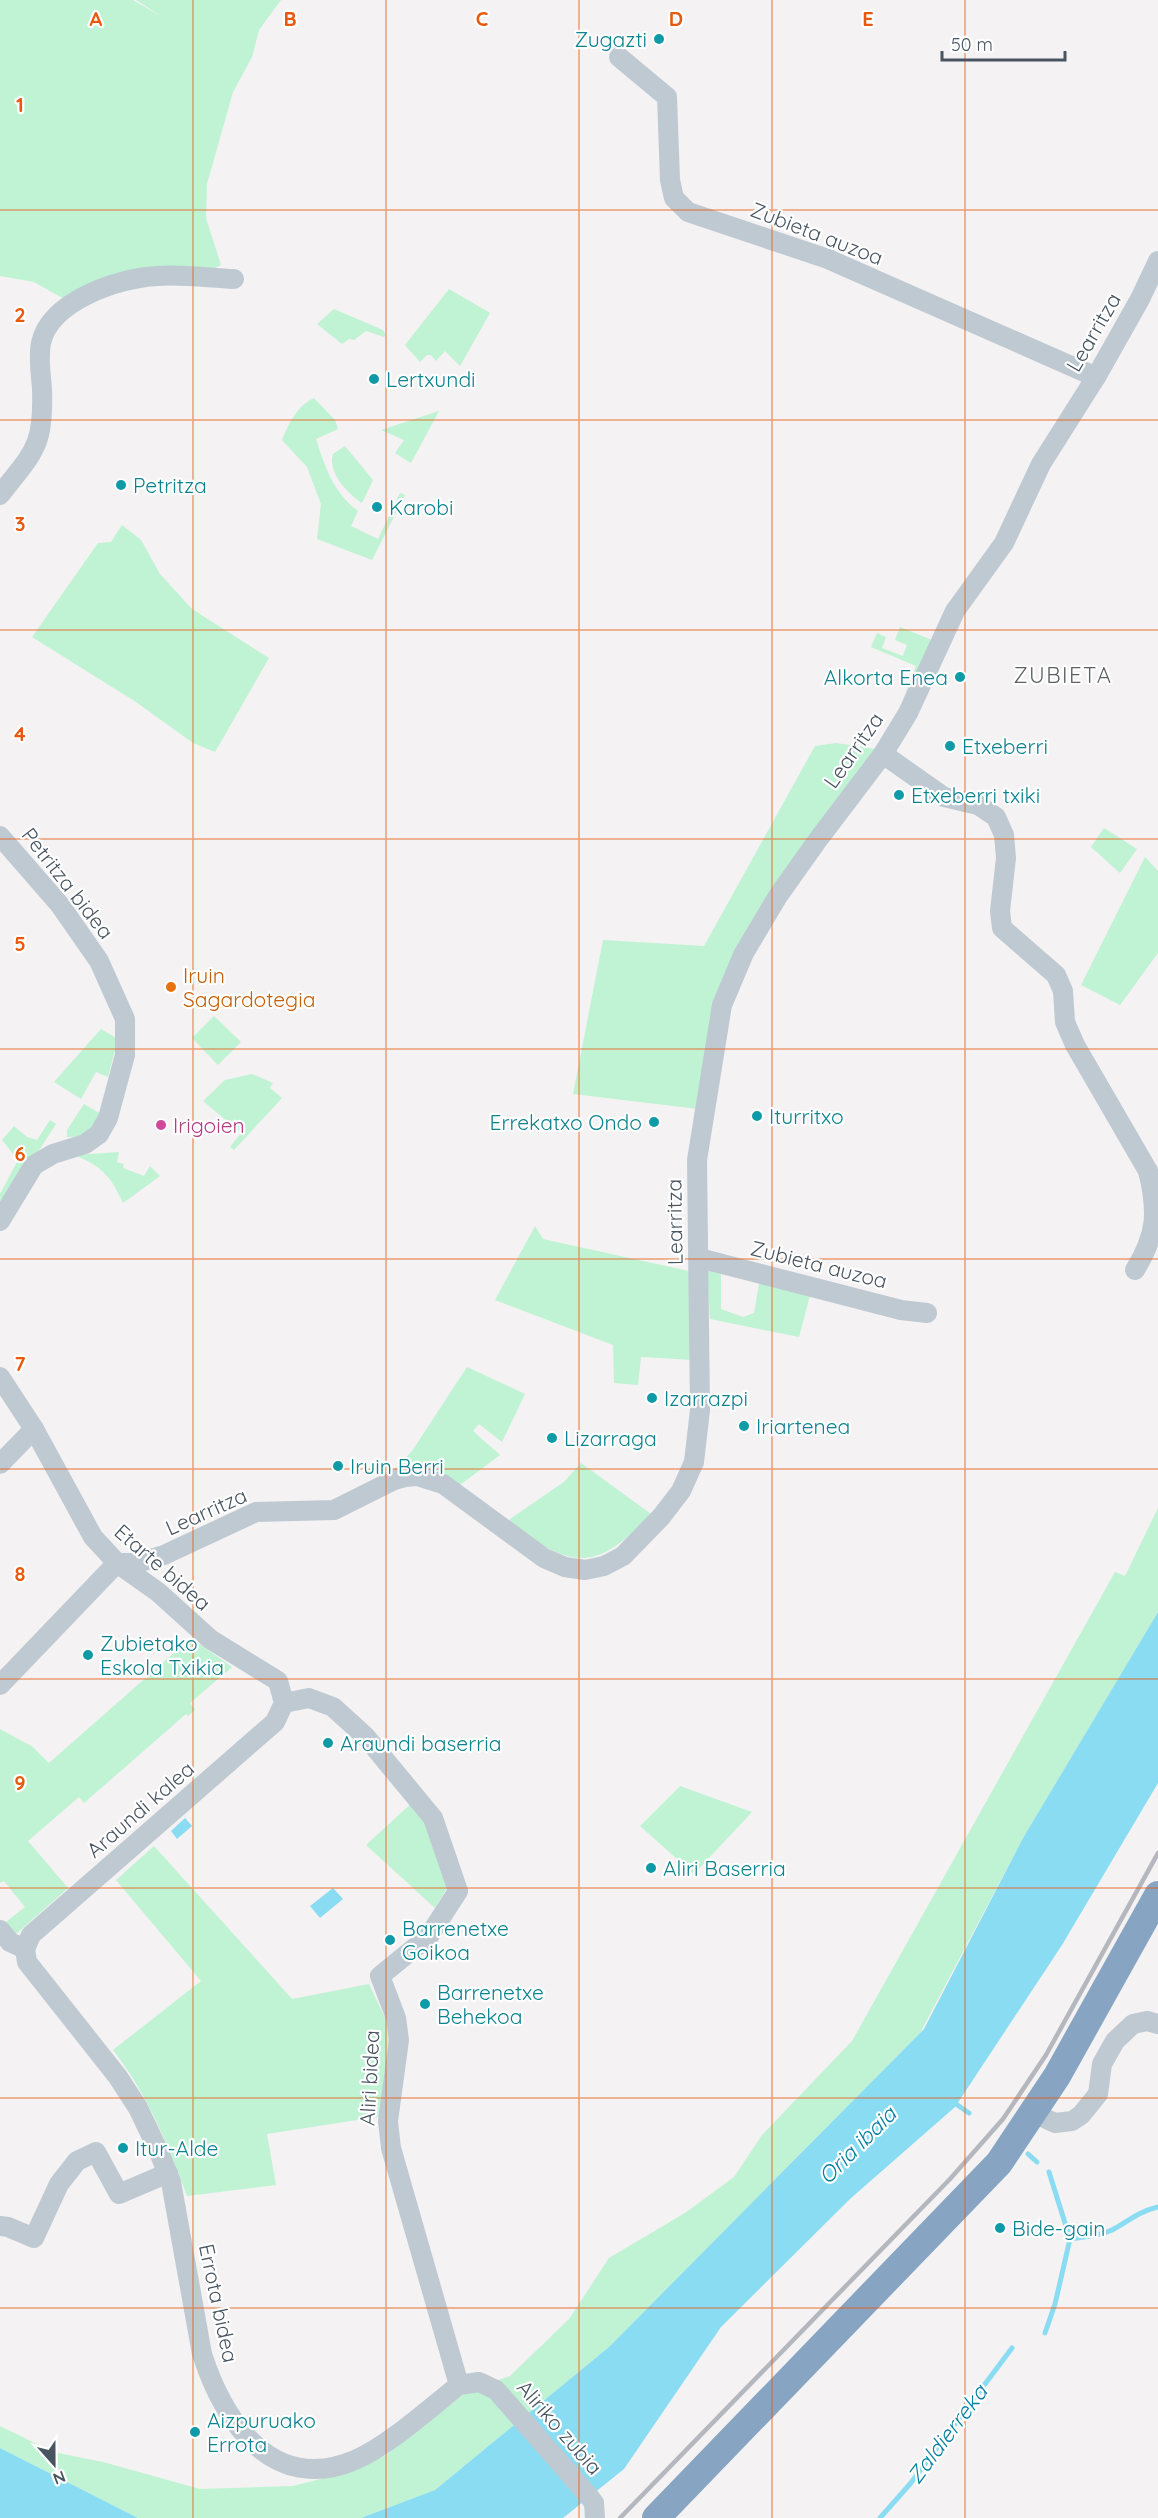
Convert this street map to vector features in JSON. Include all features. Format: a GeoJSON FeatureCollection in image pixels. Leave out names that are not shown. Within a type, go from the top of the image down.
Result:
{"type":"FeatureCollection","features":[{"type":"Feature","properties":{"kind":"highway"},"geometry":{"type":"LineString","coordinates":[[656,2518],[974,2192],[1010,2148],[1034,2113],[1158,1895]]}},
{"type":"Feature","properties":{"kind":"street","name":"Zubieta auzoa"},"geometry":{"type":"LineString","coordinates":[[619,57],[667,97],[672,189],[674,198],[688,212],[828,259],[1096,377]]}},
{"type":"Feature","properties":{"kind":"street","name":"Learritza"},"geometry":{"type":"LineString","coordinates":[[117,1563],[137,1563],[164,1555],[256,1512],[334,1510],[394,1480],[417,1476],[443,1484],[544,1558],[566,1567],[585,1570],[604,1566],[622,1556],[661,1517],[681,1491],[694,1462],[700,1410],[698,1160],[722,1005],[744,953],[778,896],[883,754],[908,712],[955,611],[1005,543],[1041,464],[1096,377],[1140,299],[1158,261]]}},
{"type":"Feature","properties":{"kind":"street"},"geometry":{"type":"LineString","coordinates":[[0,495],[40,440],[43,416],[40,345],[47,326],[60,312],[77,300],[117,283],[156,276],[234,279]]}},
{"type":"Feature","properties":{"kind":"street"},"geometry":{"type":"LineString","coordinates":[[883,754],[944,797],[978,805],[996,817],[1004,835],[1006,858],[1000,911],[1002,928],[1056,975],[1063,991],[1065,1022],[1075,1045],[1148,1171],[1154,1192],[1155,1220],[1150,1246],[1135,1270]]}},
{"type":"Feature","properties":{"kind":"street","name":"Petritza bidea"},"geometry":{"type":"LineString","coordinates":[[0,836],[60,905],[99,961],[125,1019],[125,1028],[124,1055],[108,1118],[99,1134],[85,1144],[53,1154],[34,1165],[0,1221]]}},
{"type":"Feature","properties":{"kind":"street","name":"Zubieta auzoa"},"geometry":{"type":"LineString","coordinates":[[699,1258],[901,1310],[927,1313]]}},
{"type":"Feature","properties":{"kind":"street","name":"Etarte bidea"},"geometry":{"type":"LineString","coordinates":[[0,1377],[34,1429],[93,1537],[117,1563],[158,1592],[210,1639],[278,1681],[284,1703]]}},
{"type":"Feature","properties":{"kind":"street"},"geometry":{"type":"LineString","coordinates":[[0,1464],[34,1429]]}},
{"type":"Feature","properties":{"kind":"street"},"geometry":{"type":"LineString","coordinates":[[0,1685],[117,1563]]}},
{"type":"Feature","properties":{"kind":"street","name":"Aliri bidea"},"geometry":{"type":"LineString","coordinates":[[284,1703],[309,1698],[333,1707],[366,1737],[433,1818],[458,1892],[429,1936],[380,1976],[396,2018],[399,2040],[388,2121],[391,2148],[459,2385]]}},
{"type":"Feature","properties":{"kind":"street","name":"Araundi kalea"},"geometry":{"type":"LineString","coordinates":[[25,1949],[31,1935],[275,1722],[284,1703]]}},
{"type":"Feature","properties":{"kind":"street","name":"Errota bidea"},"geometry":{"type":"LineString","coordinates":[[0,1930],[10,1942],[25,1949],[27,1962],[118,2077],[138,2108],[168,2173],[202,2354],[211,2382],[243,2435],[267,2456],[293,2467],[325,2469],[356,2460],[459,2385]]}},
{"type":"Feature","properties":{"kind":"street"},"geometry":{"type":"LineString","coordinates":[[1034,2113],[1055,2123],[1072,2121],[1081,2115],[1098,2094],[1102,2064],[1119,2036],[1140,2022],[1158,2024]]}},
{"type":"Feature","properties":{"kind":"street"},"geometry":{"type":"LineString","coordinates":[[0,2226],[34,2238],[60,2184],[77,2161],[96,2152],[119,2194],[168,2173]]}},
{"type":"Feature","properties":{"kind":"street","name":"Aliriko zubia"},"geometry":{"type":"LineString","coordinates":[[459,2385],[479,2382],[496,2390],[588,2495],[594,2503],[595,2518]]}},
{"type":"Feature","properties":{"kind":"green space"},"geometry":{"type":"Polygon","coordinates":[[[0,0],[133,0],[164,18],[136,0],[281,0],[259,30],[252,57],[233,92],[207,184],[206,218],[221,265],[206,273],[66,300],[34,282],[0,276],[0,0]]]}},
{"type":"Feature","properties":{"kind":"green space"},"geometry":{"type":"Polygon","coordinates":[[[449,289],[490,313],[460,366],[445,351],[436,361],[431,355],[427,355],[420,362],[405,345],[449,289]]]}},
{"type":"Feature","properties":{"kind":"green space"},"geometry":{"type":"Polygon","coordinates":[[[334,309],[383,330],[386,335],[384,337],[366,331],[354,340],[349,339],[342,344],[317,324],[334,309]]]}},
{"type":"Feature","properties":{"kind":"green space"},"geometry":{"type":"Polygon","coordinates":[[[314,398],[335,420],[338,429],[316,439],[336,487],[349,504],[358,511],[351,526],[378,539],[400,493],[405,495],[372,560],[317,539],[321,504],[307,467],[282,440],[298,410],[314,398]]]}},
{"type":"Feature","properties":{"kind":"green space"},"geometry":{"type":"Polygon","coordinates":[[[439,411],[411,463],[395,453],[404,440],[381,430],[439,411]]]}},
{"type":"Feature","properties":{"kind":"green space"},"geometry":{"type":"Polygon","coordinates":[[[345,446],[373,480],[362,503],[340,482],[333,468],[333,454],[345,446]]]}},
{"type":"Feature","properties":{"kind":"green space"},"geometry":{"type":"Polygon","coordinates":[[[122,525],[141,540],[160,574],[192,609],[269,658],[215,752],[193,743],[136,702],[32,637],[98,543],[111,542],[122,525]]]}},
{"type":"Feature","properties":{"kind":"green space"},"geometry":{"type":"Polygon","coordinates":[[[900,627],[932,640],[901,705],[916,666],[871,647],[877,633],[886,637],[882,648],[903,656],[907,645],[895,640],[900,627]]]}},
{"type":"Feature","properties":{"kind":"green space"},"geometry":{"type":"Polygon","coordinates":[[[836,743],[875,749],[751,928],[698,1109],[573,1094],[603,940],[704,946],[815,746],[836,743]]]}},
{"type":"Feature","properties":{"kind":"green space"},"geometry":{"type":"Polygon","coordinates":[[[1104,828],[1137,849],[1120,873],[1091,847],[1104,828]]]}},
{"type":"Feature","properties":{"kind":"green space"},"geometry":{"type":"Polygon","coordinates":[[[1145,857],[1158,871],[1158,953],[1120,1005],[1081,985],[1145,857]]]}},
{"type":"Feature","properties":{"kind":"green space"},"geometry":{"type":"Polygon","coordinates":[[[214,1016],[241,1042],[218,1065],[192,1038],[214,1016]]]}},
{"type":"Feature","properties":{"kind":"green space"},"geometry":{"type":"Polygon","coordinates":[[[101,1029],[118,1039],[108,1077],[96,1072],[81,1099],[54,1082],[101,1029]]]}},
{"type":"Feature","properties":{"kind":"green space"},"geometry":{"type":"Polygon","coordinates":[[[252,1074],[273,1083],[270,1088],[282,1098],[234,1150],[230,1147],[241,1133],[203,1101],[225,1080],[252,1074]]]}},
{"type":"Feature","properties":{"kind":"green space"},"geometry":{"type":"Polygon","coordinates":[[[84,1104],[101,1114],[95,1124],[84,1134],[67,1137],[67,1130],[84,1104]]]}},
{"type":"Feature","properties":{"kind":"green space"},"geometry":{"type":"Polygon","coordinates":[[[50,1120],[56,1124],[0,1210],[0,1194],[18,1160],[2,1140],[14,1126],[27,1137],[37,1140],[50,1120]]]}},
{"type":"Feature","properties":{"kind":"green space"},"geometry":{"type":"Polygon","coordinates":[[[119,1152],[117,1162],[124,1164],[123,1168],[144,1176],[150,1166],[160,1176],[123,1203],[105,1173],[75,1155],[119,1152]]]}},
{"type":"Feature","properties":{"kind":"green space"},"geometry":{"type":"Polygon","coordinates":[[[535,1226],[543,1239],[693,1272],[693,1360],[641,1357],[638,1385],[614,1383],[613,1345],[495,1300],[535,1226]]]}},
{"type":"Feature","properties":{"kind":"green space"},"geometry":{"type":"Polygon","coordinates":[[[707,1270],[721,1272],[721,1309],[743,1317],[754,1313],[760,1278],[811,1292],[799,1337],[710,1319],[707,1270]]]}},
{"type":"Feature","properties":{"kind":"green space"},"geometry":{"type":"Polygon","coordinates":[[[467,1367],[525,1394],[502,1442],[479,1424],[473,1431],[500,1455],[460,1485],[428,1462],[444,1476],[391,1473],[412,1451],[467,1367]]]}},
{"type":"Feature","properties":{"kind":"green space"},"geometry":{"type":"Polygon","coordinates":[[[581,1463],[651,1514],[614,1547],[599,1555],[584,1558],[568,1556],[551,1550],[510,1524],[510,1519],[564,1482],[581,1463]]]}},
{"type":"Feature","properties":{"kind":"green space"},"geometry":{"type":"Polygon","coordinates":[[[1158,1508],[1158,1612],[1023,1838],[920,2033],[609,2347],[435,2490],[361,2518],[138,2518],[0,2448],[0,2426],[53,2452],[103,2462],[200,2489],[293,2486],[359,2469],[386,2455],[469,2390],[510,2376],[569,2319],[609,2258],[685,2213],[734,2177],[762,2135],[852,2041],[1115,1572],[1125,1576],[1158,1508]]]}},
{"type":"Feature","properties":{"kind":"green space"},"geometry":{"type":"Polygon","coordinates":[[[191,1638],[232,1667],[190,1703],[195,1710],[188,1716],[186,1714],[84,1803],[79,1797],[28,1841],[68,1888],[16,1934],[6,1922],[25,1907],[4,1881],[0,1883],[0,1729],[33,1747],[49,1763],[191,1638]]]}},
{"type":"Feature","properties":{"kind":"green space"},"geometry":{"type":"Polygon","coordinates":[[[680,1786],[752,1812],[694,1874],[640,1826],[680,1786]]]}},
{"type":"Feature","properties":{"kind":"green space"},"geometry":{"type":"Polygon","coordinates":[[[413,1802],[434,1826],[450,1883],[435,1908],[366,1845],[413,1802]]]}},
{"type":"Feature","properties":{"kind":"green space"},"geometry":{"type":"Polygon","coordinates":[[[154,1846],[292,1999],[369,1984],[394,2037],[383,2116],[267,2134],[276,2185],[187,2196],[156,2120],[136,2084],[113,2050],[201,1981],[116,1880],[154,1846]]]}},
{"type":"Feature","properties":{"kind":"water","name":"Oria ibaia"},"geometry":{"type":"Polygon","coordinates":[[[1158,1612],[1158,1783],[1062,1945],[955,2107],[850,2199],[721,2327],[624,2469],[563,2518],[361,2518],[435,2490],[609,2347],[924,2029],[1023,1838],[1158,1612]]]}},
{"type":"Feature","properties":{"kind":"water"},"geometry":{"type":"Polygon","coordinates":[[[185,1818],[192,1826],[177,1839],[171,1831],[185,1818]]]}},
{"type":"Feature","properties":{"kind":"water"},"geometry":{"type":"Polygon","coordinates":[[[333,1888],[343,1899],[320,1918],[310,1906],[333,1888]]]}},
{"type":"Feature","properties":{"kind":"water"},"geometry":{"type":"Polygon","coordinates":[[[0,2448],[138,2518],[0,2518],[0,2448]]]}},
{"type":"Feature","properties":{"kind":"waterway"},"geometry":{"type":"LineString","coordinates":[[953,2102],[969,2113]]}},
{"type":"Feature","properties":{"kind":"waterway"},"geometry":{"type":"LineString","coordinates":[[1028,2154],[1037,2162]]}},
{"type":"Feature","properties":{"kind":"waterway"},"geometry":{"type":"LineString","coordinates":[[1045,2333],[1055,2304],[1070,2239],[1049,2172]]}},
{"type":"Feature","properties":{"kind":"waterway"},"geometry":{"type":"LineString","coordinates":[[1070,2239],[1107,2232],[1138,2214],[1158,2207]]}},
{"type":"Feature","properties":{"kind":"waterway","name":"Zaldierreka"},"geometry":{"type":"LineString","coordinates":[[880,2518],[910,2484],[1012,2348]]}},
{"type":"Feature","properties":{"kind":"railway"},"geometry":{"type":"LineString","coordinates":[[620,2518],[950,2179],[1003,2119],[1046,2055],[1158,1853]]}},
{"type":"Feature","properties":{"kind":"place","name":"Zugazti"},"geometry":{"type":"Point","coordinates":[659,39]}},
{"type":"Feature","properties":{"kind":"place","name":"Lertxundi"},"geometry":{"type":"Point","coordinates":[374,379]}},
{"type":"Feature","properties":{"kind":"place","name":"Petritza"},"geometry":{"type":"Point","coordinates":[121,485]}},
{"type":"Feature","properties":{"kind":"place","name":"Karobi"},"geometry":{"type":"Point","coordinates":[377,507]}},
{"type":"Feature","properties":{"kind":"place","name":"Alkorta Enea"},"geometry":{"type":"Point","coordinates":[960,677]}},
{"type":"Feature","properties":{"kind":"place","name":"Etxeberri"},"geometry":{"type":"Point","coordinates":[950,746]}},
{"type":"Feature","properties":{"kind":"place","name":"Etxeberri txiki"},"geometry":{"type":"Point","coordinates":[899,795]}},
{"type":"Feature","properties":{"kind":"place","name":"Iruin Sagardotegia"},"geometry":{"type":"Point","coordinates":[171,987]}},
{"type":"Feature","properties":{"kind":"place","name":"Iturritxo"},"geometry":{"type":"Point","coordinates":[757,1116]}},
{"type":"Feature","properties":{"kind":"place","name":"Errekatxo Ondo"},"geometry":{"type":"Point","coordinates":[654,1122]}},
{"type":"Feature","properties":{"kind":"place","name":"Irigoien"},"geometry":{"type":"Point","coordinates":[161,1125]}},
{"type":"Feature","properties":{"kind":"place","name":"Izarrazpi"},"geometry":{"type":"Point","coordinates":[652,1398]}},
{"type":"Feature","properties":{"kind":"place","name":"Iriartenea"},"geometry":{"type":"Point","coordinates":[744,1426]}},
{"type":"Feature","properties":{"kind":"place","name":"Lizarraga"},"geometry":{"type":"Point","coordinates":[552,1438]}},
{"type":"Feature","properties":{"kind":"place","name":"Iruin Berri"},"geometry":{"type":"Point","coordinates":[338,1466]}},
{"type":"Feature","properties":{"kind":"place","name":"Zubietako Eskola Txikia"},"geometry":{"type":"Point","coordinates":[88,1655]}},
{"type":"Feature","properties":{"kind":"place","name":"Araundi baserria"},"geometry":{"type":"Point","coordinates":[328,1743]}},
{"type":"Feature","properties":{"kind":"place","name":"Aliri Baserria"},"geometry":{"type":"Point","coordinates":[651,1868]}},
{"type":"Feature","properties":{"kind":"place","name":"Barrenetxe Goikoa"},"geometry":{"type":"Point","coordinates":[390,1940]}},
{"type":"Feature","properties":{"kind":"place","name":"Barrenetxe Behekoa"},"geometry":{"type":"Point","coordinates":[425,2004]}},
{"type":"Feature","properties":{"kind":"place","name":"Itur-Alde"},"geometry":{"type":"Point","coordinates":[123,2148]}},
{"type":"Feature","properties":{"kind":"place","name":"Bide-gain"},"geometry":{"type":"Point","coordinates":[1000,2228]}},
{"type":"Feature","properties":{"kind":"place","name":"Aizpuruako Errota"},"geometry":{"type":"Point","coordinates":[195,2432]}},
{"type":"Feature","properties":{"kind":"district","name":"ZUBIETA"},"geometry":{"type":"Point","coordinates":[1063,675]}}]}
